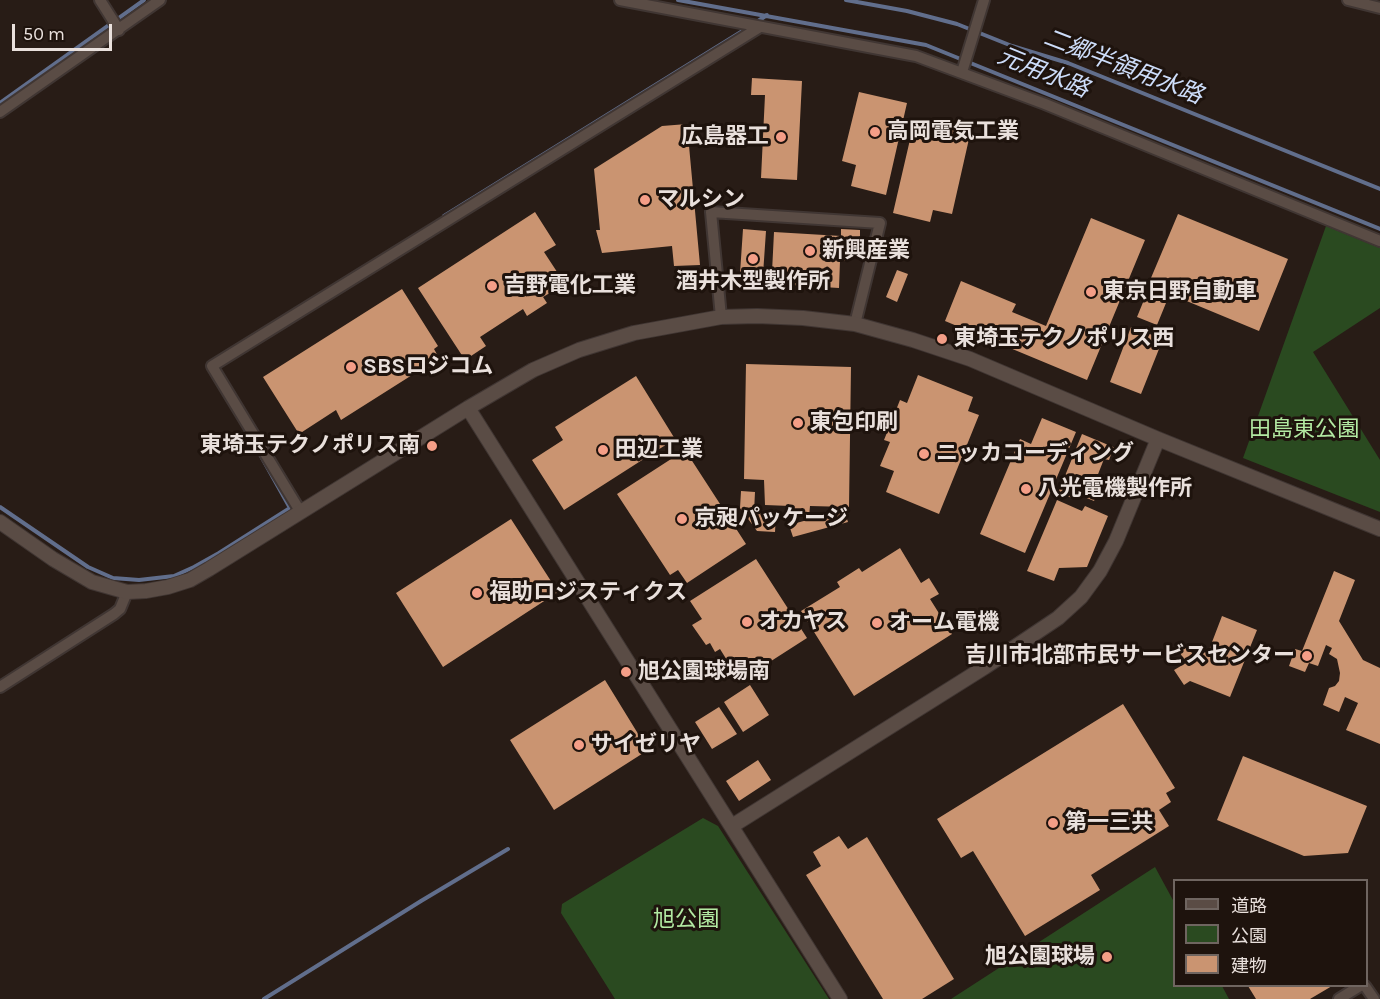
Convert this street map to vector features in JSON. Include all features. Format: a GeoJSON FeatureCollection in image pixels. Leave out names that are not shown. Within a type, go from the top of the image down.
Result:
{"type":"FeatureCollection","features":[{"type":"Feature","properties":{"kind":"street"},"geometry":{"type":"LineString","coordinates":[[100,0],[119,30]]}},
{"type":"Feature","properties":{"kind":"street"},"geometry":{"type":"LineString","coordinates":[[0,112],[160,0]]}},
{"type":"Feature","properties":{"kind":"street"},"geometry":{"type":"LineString","coordinates":[[620,0],[916,56],[962,72],[1380,241]]}},
{"type":"Feature","properties":{"kind":"street"},"geometry":{"type":"LineString","coordinates":[[962,72],[984,0]]}},
{"type":"Feature","properties":{"kind":"street"},"geometry":{"type":"LineString","coordinates":[[1348,0],[1380,8]]}},
{"type":"Feature","properties":{"kind":"street"},"geometry":{"type":"LineString","coordinates":[[300,511],[212,366],[760,27]]}},
{"type":"Feature","properties":{"kind":"street"},"geometry":{"type":"LineString","coordinates":[[721,317],[711,212],[880,223],[855,324]]}},
{"type":"Feature","properties":{"kind":"street"},"geometry":{"type":"LineString","coordinates":[[0,522],[53,559],[92,582],[127,592],[168,587],[190,580],[533,370],[579,350],[634,333],[721,317],[803,318],[855,324],[913,340],[970,359],[1380,530]]}},
{"type":"Feature","properties":{"kind":"street"},"geometry":{"type":"LineString","coordinates":[[468,408],[840,999]]}},
{"type":"Feature","properties":{"kind":"street"},"geometry":{"type":"LineString","coordinates":[[732,826],[994,662],[1058,618],[1081,597],[1100,571],[1116,541],[1158,439]]}},
{"type":"Feature","properties":{"kind":"street"},"geometry":{"type":"LineString","coordinates":[[0,687],[114,614],[120,609],[127,592]]}},
{"type":"Feature","properties":{"kind":"street"},"geometry":{"type":"LineString","coordinates":[[1339,999],[1358,987]]}},
{"type":"Feature","properties":{"kind":"green space","name":"田島東公園"},"geometry":{"type":"Polygon","coordinates":[[[1326,226],[1380,248],[1380,308],[1313,352],[1380,460],[1380,512],[1243,458],[1326,226]]]}},
{"type":"Feature","properties":{"kind":"green space","name":"旭公園"},"geometry":{"type":"Polygon","coordinates":[[[703,818],[718,826],[829,999],[615,999],[561,913],[562,904],[703,818]]]}},
{"type":"Feature","properties":{"kind":"green space","name":"旭公園球場"},"geometry":{"type":"Polygon","coordinates":[[[1155,867],[1173,900],[1173,987],[1223,987],[1229,999],[951,999],[1155,867]]]}},
{"type":"Feature","properties":{"kind":"building","name":"広島器工"},"geometry":{"type":"Polygon","coordinates":[[[752,78],[802,81],[797,180],[761,178],[765,95],[751,95],[752,78]]]}},
{"type":"Feature","properties":{"kind":"building","name":"高岡電気工業"},"geometry":{"type":"Polygon","coordinates":[[[859,92],[907,103],[886,195],[851,186],[856,165],[842,161],[859,92]]]}},
{"type":"Feature","properties":{"kind":"building"},"geometry":{"type":"Polygon","coordinates":[[[915,118],[971,130],[952,214],[933,210],[930,222],[893,213],[915,118]]]}},
{"type":"Feature","properties":{"kind":"building","name":"マルシン"},"geometry":{"type":"Polygon","coordinates":[[[687,124],[700,265],[674,266],[672,246],[602,253],[596,230],[600,230],[594,169],[662,126],[687,124]]]}},
{"type":"Feature","properties":{"kind":"building","name":"吉野電化工業"},"geometry":{"type":"Polygon","coordinates":[[[535,212],[556,245],[544,252],[565,284],[543,297],[547,303],[527,316],[523,309],[480,337],[486,346],[465,360],[418,288],[535,212]]]}},
{"type":"Feature","properties":{"kind":"building"},"geometry":{"type":"Polygon","coordinates":[[[1178,214],[1288,259],[1259,331],[1148,285],[1178,214]]]}},
{"type":"Feature","properties":{"kind":"building","name":"東京日野自動車"},"geometry":{"type":"Polygon","coordinates":[[[1091,218],[1145,240],[1087,380],[945,321],[961,281],[1016,304],[1012,312],[1046,326],[1091,218]]]}},
{"type":"Feature","properties":{"kind":"building","name":"酒井木型製作所"},"geometry":{"type":"Polygon","coordinates":[[[743,229],[766,231],[762,289],[739,288],[743,229]]]}},
{"type":"Feature","properties":{"kind":"building","name":"新興産業"},"geometry":{"type":"Polygon","coordinates":[[[841,229],[860,230],[860,242],[847,241],[846,261],[840,261],[839,288],[790,285],[791,273],[772,272],[774,232],[841,236],[841,229]]]}},
{"type":"Feature","properties":{"kind":"building"},"geometry":{"type":"Polygon","coordinates":[[[897,270],[908,274],[897,302],[886,297],[897,270]]]}},
{"type":"Feature","properties":{"kind":"building","name":"SBSロジコム"},"geometry":{"type":"Polygon","coordinates":[[[402,289],[438,346],[434,349],[439,358],[341,420],[336,410],[299,434],[263,377],[402,289]]]}},
{"type":"Feature","properties":{"kind":"building"},"geometry":{"type":"Polygon","coordinates":[[[1146,295],[1166,303],[1157,325],[1137,317],[1146,295]]]}},
{"type":"Feature","properties":{"kind":"building"},"geometry":{"type":"Polygon","coordinates":[[[1131,327],[1163,339],[1141,394],[1110,382],[1131,327]]]}},
{"type":"Feature","properties":{"kind":"building","name":"東包印刷"},"geometry":{"type":"Polygon","coordinates":[[[746,364],[851,367],[849,507],[810,506],[809,517],[790,515],[790,506],[765,505],[764,480],[744,479],[746,364]]]}},
{"type":"Feature","properties":{"kind":"building","name":"ニッカコーディング"},"geometry":{"type":"Polygon","coordinates":[[[918,375],[973,397],[968,411],[979,415],[939,514],[886,492],[894,471],[880,466],[890,442],[884,440],[900,400],[907,403],[918,375]]]}},
{"type":"Feature","properties":{"kind":"building","name":"田辺工業"},"geometry":{"type":"Polygon","coordinates":[[[636,376],[675,439],[564,510],[532,460],[563,440],[555,427],[636,376]]]}},
{"type":"Feature","properties":{"kind":"building","name":"八光電機製作所"},"geometry":{"type":"Polygon","coordinates":[[[1042,418],[1076,432],[1025,553],[980,534],[1020,439],[1031,444],[1042,418]]]}},
{"type":"Feature","properties":{"kind":"building"},"geometry":{"type":"Polygon","coordinates":[[[1082,434],[1118,449],[1116,454],[1112,452],[1109,460],[1104,459],[1093,487],[1099,489],[1094,501],[1077,494],[1075,499],[1058,493],[1082,434]]]}},
{"type":"Feature","properties":{"kind":"building","name":"京昶パッケージ"},"geometry":{"type":"Polygon","coordinates":[[[685,450],[746,544],[687,583],[678,570],[670,575],[617,494],[685,450]]]}},
{"type":"Feature","properties":{"kind":"building"},"geometry":{"type":"Polygon","coordinates":[[[741,491],[755,492],[754,512],[776,514],[775,532],[757,531],[740,508],[741,491]]]}},
{"type":"Feature","properties":{"kind":"building"},"geometry":{"type":"Polygon","coordinates":[[[1057,500],[1082,511],[1085,506],[1108,516],[1087,567],[1059,568],[1054,581],[1027,571],[1057,500]]]}},
{"type":"Feature","properties":{"kind":"building"},"geometry":{"type":"Polygon","coordinates":[[[844,510],[848,522],[793,537],[789,525],[844,510]]]}},
{"type":"Feature","properties":{"kind":"building","name":"福助ロジスティクス"},"geometry":{"type":"Polygon","coordinates":[[[511,519],[558,592],[443,667],[396,593],[511,519]]]}},
{"type":"Feature","properties":{"kind":"building","name":"オーム電機"},"geometry":{"type":"Polygon","coordinates":[[[900,548],[921,583],[929,578],[939,594],[930,599],[952,634],[854,696],[801,611],[840,587],[837,582],[859,568],[862,572],[900,548]]]}},
{"type":"Feature","properties":{"kind":"building","name":"オカヤス"},"geometry":{"type":"Polygon","coordinates":[[[756,559],[807,638],[740,681],[720,649],[715,652],[710,643],[706,645],[692,625],[702,619],[690,601],[756,559]]]}},
{"type":"Feature","properties":{"kind":"building","name":"吉川市北部市民サービスセンター"},"geometry":{"type":"Polygon","coordinates":[[[1334,571],[1355,580],[1339,621],[1363,660],[1380,668],[1380,744],[1346,730],[1358,703],[1345,697],[1339,712],[1323,705],[1329,688],[1335,686],[1339,681],[1337,659],[1329,654],[1332,648],[1326,645],[1318,666],[1309,663],[1305,672],[1289,666],[1295,649],[1302,651],[1334,571]]]}},
{"type":"Feature","properties":{"kind":"building"},"geometry":{"type":"Polygon","coordinates":[[[1222,616],[1257,630],[1230,697],[1190,681],[1184,685],[1174,670],[1186,663],[1179,651],[1188,647],[1195,658],[1209,650],[1222,616]]]}},
{"type":"Feature","properties":{"kind":"building","name":"サイゼリヤ"},"geometry":{"type":"Polygon","coordinates":[[[605,680],[648,750],[554,810],[510,740],[605,680]]]}},
{"type":"Feature","properties":{"kind":"building"},"geometry":{"type":"Polygon","coordinates":[[[750,685],[769,715],[743,732],[724,702],[750,685]]]}},
{"type":"Feature","properties":{"kind":"building","name":"第一三共"},"geometry":{"type":"Polygon","coordinates":[[[1123,704],[1175,788],[1166,793],[1171,802],[1159,810],[1169,826],[1091,875],[1100,890],[1025,936],[973,851],[961,858],[937,819],[1123,704]]]}},
{"type":"Feature","properties":{"kind":"building"},"geometry":{"type":"Polygon","coordinates":[[[719,707],[737,734],[712,749],[695,722],[719,707]]]}},
{"type":"Feature","properties":{"kind":"building"},"geometry":{"type":"Polygon","coordinates":[[[1243,756],[1367,806],[1348,853],[1304,856],[1217,820],[1243,756]]]}},
{"type":"Feature","properties":{"kind":"building"},"geometry":{"type":"Polygon","coordinates":[[[758,760],[771,780],[739,801],[726,781],[758,760]]]}},
{"type":"Feature","properties":{"kind":"building"},"geometry":{"type":"Polygon","coordinates":[[[839,836],[848,849],[867,837],[954,979],[922,999],[883,999],[806,875],[821,866],[813,852],[839,836]]]}},
{"type":"Feature","properties":{"kind":"building"},"geometry":{"type":"Polygon","coordinates":[[[1249,987],[1330,987],[1310,999],[1256,999],[1249,987]]]}},
{"type":"Feature","properties":{"kind":"waterway","name":"元用水路"},"geometry":{"type":"LineString","coordinates":[[0,103],[144,0]]}},
{"type":"Feature","properties":{"kind":"waterway","name":"元用水路"},"geometry":{"type":"LineString","coordinates":[[678,0],[926,45],[1380,229]]}},
{"type":"Feature","properties":{"kind":"waterway","name":"二郷半領用水路"},"geometry":{"type":"LineString","coordinates":[[846,0],[907,11],[957,24],[1012,46],[1068,63],[1380,189]]}},
{"type":"Feature","properties":{"kind":"waterway","name":"元用水路"},"geometry":{"type":"LineString","coordinates":[[755,23],[767,15]]}},
{"type":"Feature","properties":{"kind":"waterway"},"geometry":{"type":"LineString","coordinates":[[444,216],[749,27]]}},
{"type":"Feature","properties":{"kind":"waterway"},"geometry":{"type":"LineString","coordinates":[[0,507],[88,567],[113,578],[139,580],[174,576],[219,553],[290,508],[261,456]]}},
{"type":"Feature","properties":{"kind":"waterway"},"geometry":{"type":"LineString","coordinates":[[264,999],[508,849]]}},
{"type":"Feature","properties":{"kind":"place","name":"高岡電気工業"},"geometry":{"type":"Point","coordinates":[875,132]}},
{"type":"Feature","properties":{"kind":"place","name":"広島器工"},"geometry":{"type":"Point","coordinates":[781,137]}},
{"type":"Feature","properties":{"kind":"place","name":"マルシン"},"geometry":{"type":"Point","coordinates":[645,200]}},
{"type":"Feature","properties":{"kind":"place","name":"新興産業"},"geometry":{"type":"Point","coordinates":[810,251]}},
{"type":"Feature","properties":{"kind":"place","name":"酒井木型製作所"},"geometry":{"type":"Point","coordinates":[753,259]}},
{"type":"Feature","properties":{"kind":"place","name":"吉野電化工業"},"geometry":{"type":"Point","coordinates":[492,286]}},
{"type":"Feature","properties":{"kind":"place","name":"東京日野自動車"},"geometry":{"type":"Point","coordinates":[1091,292]}},
{"type":"Feature","properties":{"kind":"place","name":"東埼玉テクノポリス西"},"geometry":{"type":"Point","coordinates":[942,339]}},
{"type":"Feature","properties":{"kind":"place","name":"SBSロジコム"},"geometry":{"type":"Point","coordinates":[351,367]}},
{"type":"Feature","properties":{"kind":"place","name":"東包印刷"},"geometry":{"type":"Point","coordinates":[798,423]}},
{"type":"Feature","properties":{"kind":"place","name":"東埼玉テクノポリス南"},"geometry":{"type":"Point","coordinates":[432,446]}},
{"type":"Feature","properties":{"kind":"place","name":"田辺工業"},"geometry":{"type":"Point","coordinates":[603,450]}},
{"type":"Feature","properties":{"kind":"place","name":"ニッカコーディング"},"geometry":{"type":"Point","coordinates":[924,454]}},
{"type":"Feature","properties":{"kind":"place","name":"八光電機製作所"},"geometry":{"type":"Point","coordinates":[1026,489]}},
{"type":"Feature","properties":{"kind":"place","name":"京昶パッケージ"},"geometry":{"type":"Point","coordinates":[682,519]}},
{"type":"Feature","properties":{"kind":"place","name":"福助ロジスティクス"},"geometry":{"type":"Point","coordinates":[477,593]}},
{"type":"Feature","properties":{"kind":"place","name":"オカヤス"},"geometry":{"type":"Point","coordinates":[747,622]}},
{"type":"Feature","properties":{"kind":"place","name":"オーム電機"},"geometry":{"type":"Point","coordinates":[877,623]}},
{"type":"Feature","properties":{"kind":"place","name":"吉川市北部市民サービスセンター"},"geometry":{"type":"Point","coordinates":[1307,656]}},
{"type":"Feature","properties":{"kind":"place","name":"旭公園球場南"},"geometry":{"type":"Point","coordinates":[626,672]}},
{"type":"Feature","properties":{"kind":"place","name":"サイゼリヤ"},"geometry":{"type":"Point","coordinates":[579,745]}},
{"type":"Feature","properties":{"kind":"place","name":"第一三共"},"geometry":{"type":"Point","coordinates":[1053,823]}},
{"type":"Feature","properties":{"kind":"place","name":"旭公園球場"},"geometry":{"type":"Point","coordinates":[1107,957]}}]}
